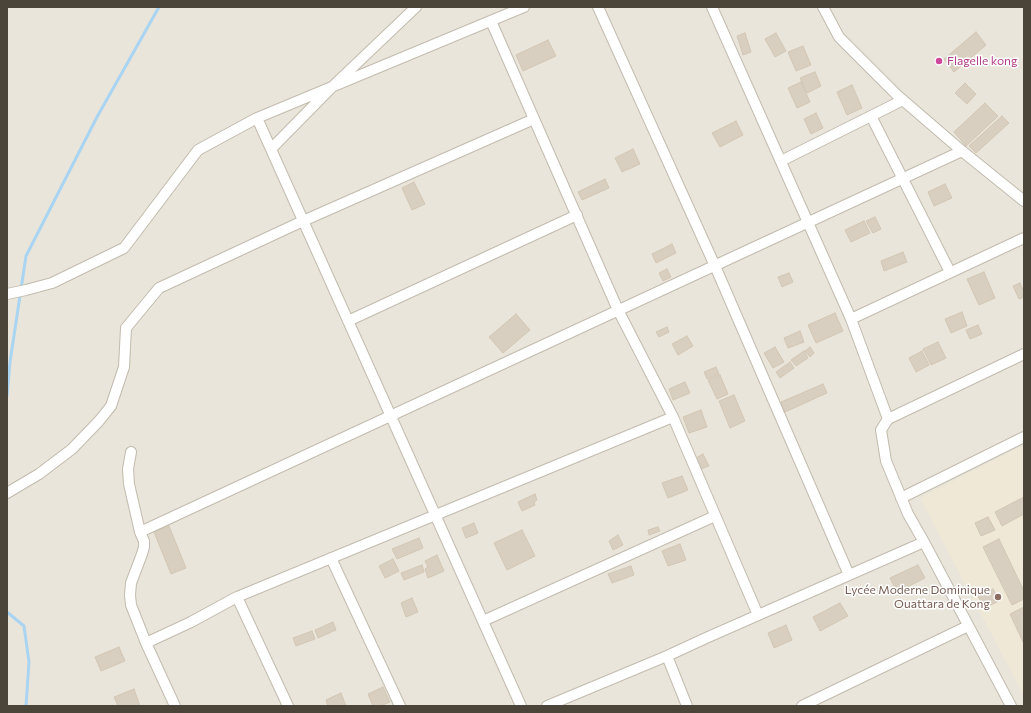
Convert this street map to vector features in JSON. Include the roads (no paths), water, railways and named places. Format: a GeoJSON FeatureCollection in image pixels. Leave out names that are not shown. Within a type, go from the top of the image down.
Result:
{"type":"FeatureCollection","features":[{"type":"Feature","properties":{"kind":"street"},"geometry":{"type":"LineString","coordinates":[[271,149],[332,87],[416,7]]}},
{"type":"Feature","properties":{"kind":"street"},"geometry":{"type":"LineString","coordinates":[[7,294],[52,283],[124,248],[198,150],[257,118],[524,7]]}},
{"type":"Feature","properties":{"kind":"street"},"geometry":{"type":"LineString","coordinates":[[598,7],[715,266],[849,575]]}},
{"type":"Feature","properties":{"kind":"street"},"geometry":{"type":"LineString","coordinates":[[712,7],[851,319],[888,419]]}},
{"type":"Feature","properties":{"kind":"street"},"geometry":{"type":"LineString","coordinates":[[823,7],[839,37],[903,100],[962,151],[1024,201]]}},
{"type":"Feature","properties":{"kind":"street"},"geometry":{"type":"LineString","coordinates":[[491,21],[618,310],[673,417],[758,615]]}},
{"type":"Feature","properties":{"kind":"street"},"geometry":{"type":"LineString","coordinates":[[780,160],[903,100]]}},
{"type":"Feature","properties":{"kind":"street"},"geometry":{"type":"LineString","coordinates":[[871,116],[950,272]]}},
{"type":"Feature","properties":{"kind":"street"},"geometry":{"type":"LineString","coordinates":[[257,118],[521,706]]}},
{"type":"Feature","properties":{"kind":"street"},"geometry":{"type":"LineString","coordinates":[[7,493],[39,474],[72,449],[111,406],[124,367],[126,328],[159,288],[303,221],[534,119]]}},
{"type":"Feature","properties":{"kind":"street"},"geometry":{"type":"LineString","coordinates":[[140,532],[962,151]]}},
{"type":"Feature","properties":{"kind":"street"},"geometry":{"type":"LineString","coordinates":[[348,321],[577,215]]}},
{"type":"Feature","properties":{"kind":"street"},"geometry":{"type":"LineString","coordinates":[[851,319],[1024,238]]}},
{"type":"Feature","properties":{"kind":"street"},"geometry":{"type":"LineString","coordinates":[[1011,706],[908,514],[886,460],[881,430],[888,419],[1024,354]]}},
{"type":"Feature","properties":{"kind":"street"},"geometry":{"type":"LineString","coordinates":[[146,643],[191,622],[237,597],[673,417]]}},
{"type":"Feature","properties":{"kind":"street"},"geometry":{"type":"LineString","coordinates":[[901,498],[1024,437]]}},
{"type":"Feature","properties":{"kind":"street"},"geometry":{"type":"LineString","coordinates":[[131,452],[128,469],[129,484],[140,532],[144,541],[142,554],[131,583],[131,605],[146,643],[175,706]]}},
{"type":"Feature","properties":{"kind":"street"},"geometry":{"type":"LineString","coordinates":[[483,621],[715,516]]}},
{"type":"Feature","properties":{"kind":"street"},"geometry":{"type":"LineString","coordinates":[[548,706],[667,656],[924,542]]}},
{"type":"Feature","properties":{"kind":"street"},"geometry":{"type":"LineString","coordinates":[[332,558],[400,706]]}},
{"type":"Feature","properties":{"kind":"street"},"geometry":{"type":"LineString","coordinates":[[237,597],[288,706]]}},
{"type":"Feature","properties":{"kind":"street"},"geometry":{"type":"LineString","coordinates":[[802,706],[968,626]]}},
{"type":"Feature","properties":{"kind":"street"},"geometry":{"type":"LineString","coordinates":[[667,656],[688,706]]}},
{"type":"Feature","properties":{"kind":"waterway"},"geometry":{"type":"LineString","coordinates":[[7,396],[10,362],[26,256],[97,117],[159,7]]}},
{"type":"Feature","properties":{"kind":"waterway"},"geometry":{"type":"LineString","coordinates":[[7,612],[24,626],[29,662],[26,706]]}},
{"type":"Feature","properties":{"kind":"place","name":"Flagelle kong"},"geometry":{"type":"Point","coordinates":[939,61]}},
{"type":"Feature","properties":{"kind":"place","name":"Lycée Moderne Dominique Ouattara de Kong"},"geometry":{"type":"Point","coordinates":[998,597]}}]}
